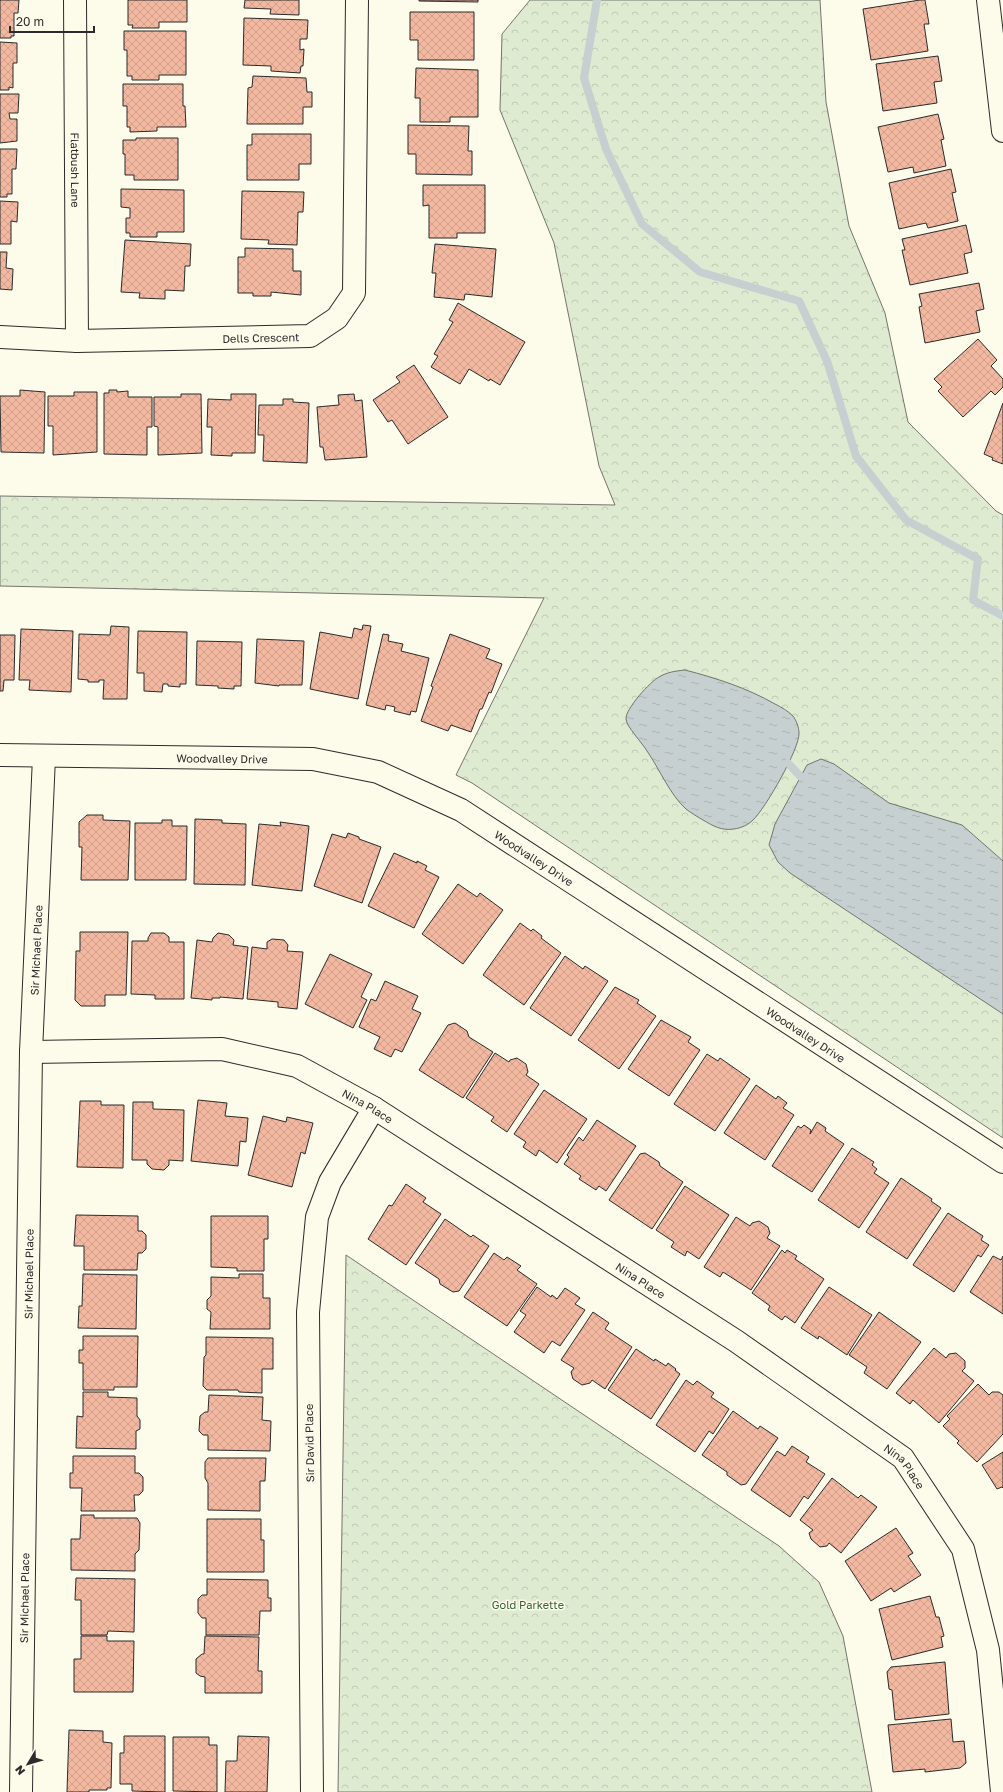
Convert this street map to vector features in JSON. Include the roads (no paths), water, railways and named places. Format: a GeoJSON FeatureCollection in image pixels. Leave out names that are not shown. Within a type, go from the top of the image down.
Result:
{"type":"FeatureCollection","features":[{"type":"Feature","properties":{"kind":"street","name":"Flatbush Lane"},"geometry":{"type":"LineString","coordinates":[[75,0],[76,341]]}},
{"type":"Feature","properties":{"kind":"street","name":"Dells Crescent"},"geometry":{"type":"LineString","coordinates":[[0,337],[76,341],[310,336],[337,318],[354,293],[356,0]]}},
{"type":"Feature","properties":{"kind":"street"},"geometry":{"type":"LineString","coordinates":[[988,0],[1003,131]]}},
{"type":"Feature","properties":{"kind":"street","name":"Woodvalley Drive"},"geometry":{"type":"LineString","coordinates":[[0,755],[313,759],[378,772],[460,810],[1003,1162]]}},
{"type":"Feature","properties":{"kind":"street","name":"Sir Michael Place"},"geometry":{"type":"LineString","coordinates":[[21,1792],[31,1052],[44,756]]}},
{"type":"Feature","properties":{"kind":"street","name":"Nina Place"},"geometry":{"type":"LineString","coordinates":[[31,1052],[222,1050],[297,1066],[374,1108],[736,1341],[903,1458],[963,1549],[988,1650],[1002,1792]]}},
{"type":"Feature","properties":{"kind":"street","name":"Sir David Place"},"geometry":{"type":"LineString","coordinates":[[312,1792],[308,1312],[317,1217],[330,1182],[374,1108]]}},
{"type":"Feature","properties":{"kind":"water"},"geometry":{"type":"Polygon","coordinates":[[[685,670],[731,684],[764,698],[789,712],[797,724],[799,733],[798,741],[773,792],[751,822],[737,829],[718,828],[686,809],[665,781],[626,719],[627,714],[634,702],[650,684],[665,674],[685,670]]]}},
{"type":"Feature","properties":{"kind":"water"},"geometry":{"type":"Polygon","coordinates":[[[821,759],[834,764],[889,803],[962,825],[1003,861],[1003,1014],[790,873],[778,862],[769,845],[775,824],[807,765],[821,759]]]}},
{"type":"Feature","properties":{"kind":"waterway"},"geometry":{"type":"LineString","coordinates":[[597,0],[584,78],[606,149],[642,224],[700,272],[799,301],[827,361],[856,456],[906,520],[978,559],[973,600],[1003,616]]}},
{"type":"Feature","properties":{"kind":"waterway"},"geometry":{"type":"LineString","coordinates":[[788,763],[801,777]]}},
{"type":"Feature","properties":{"kind":"park label","name":"Gold Parkette"},"geometry":{"type":"Point","coordinates":[528,1604]}}]}
